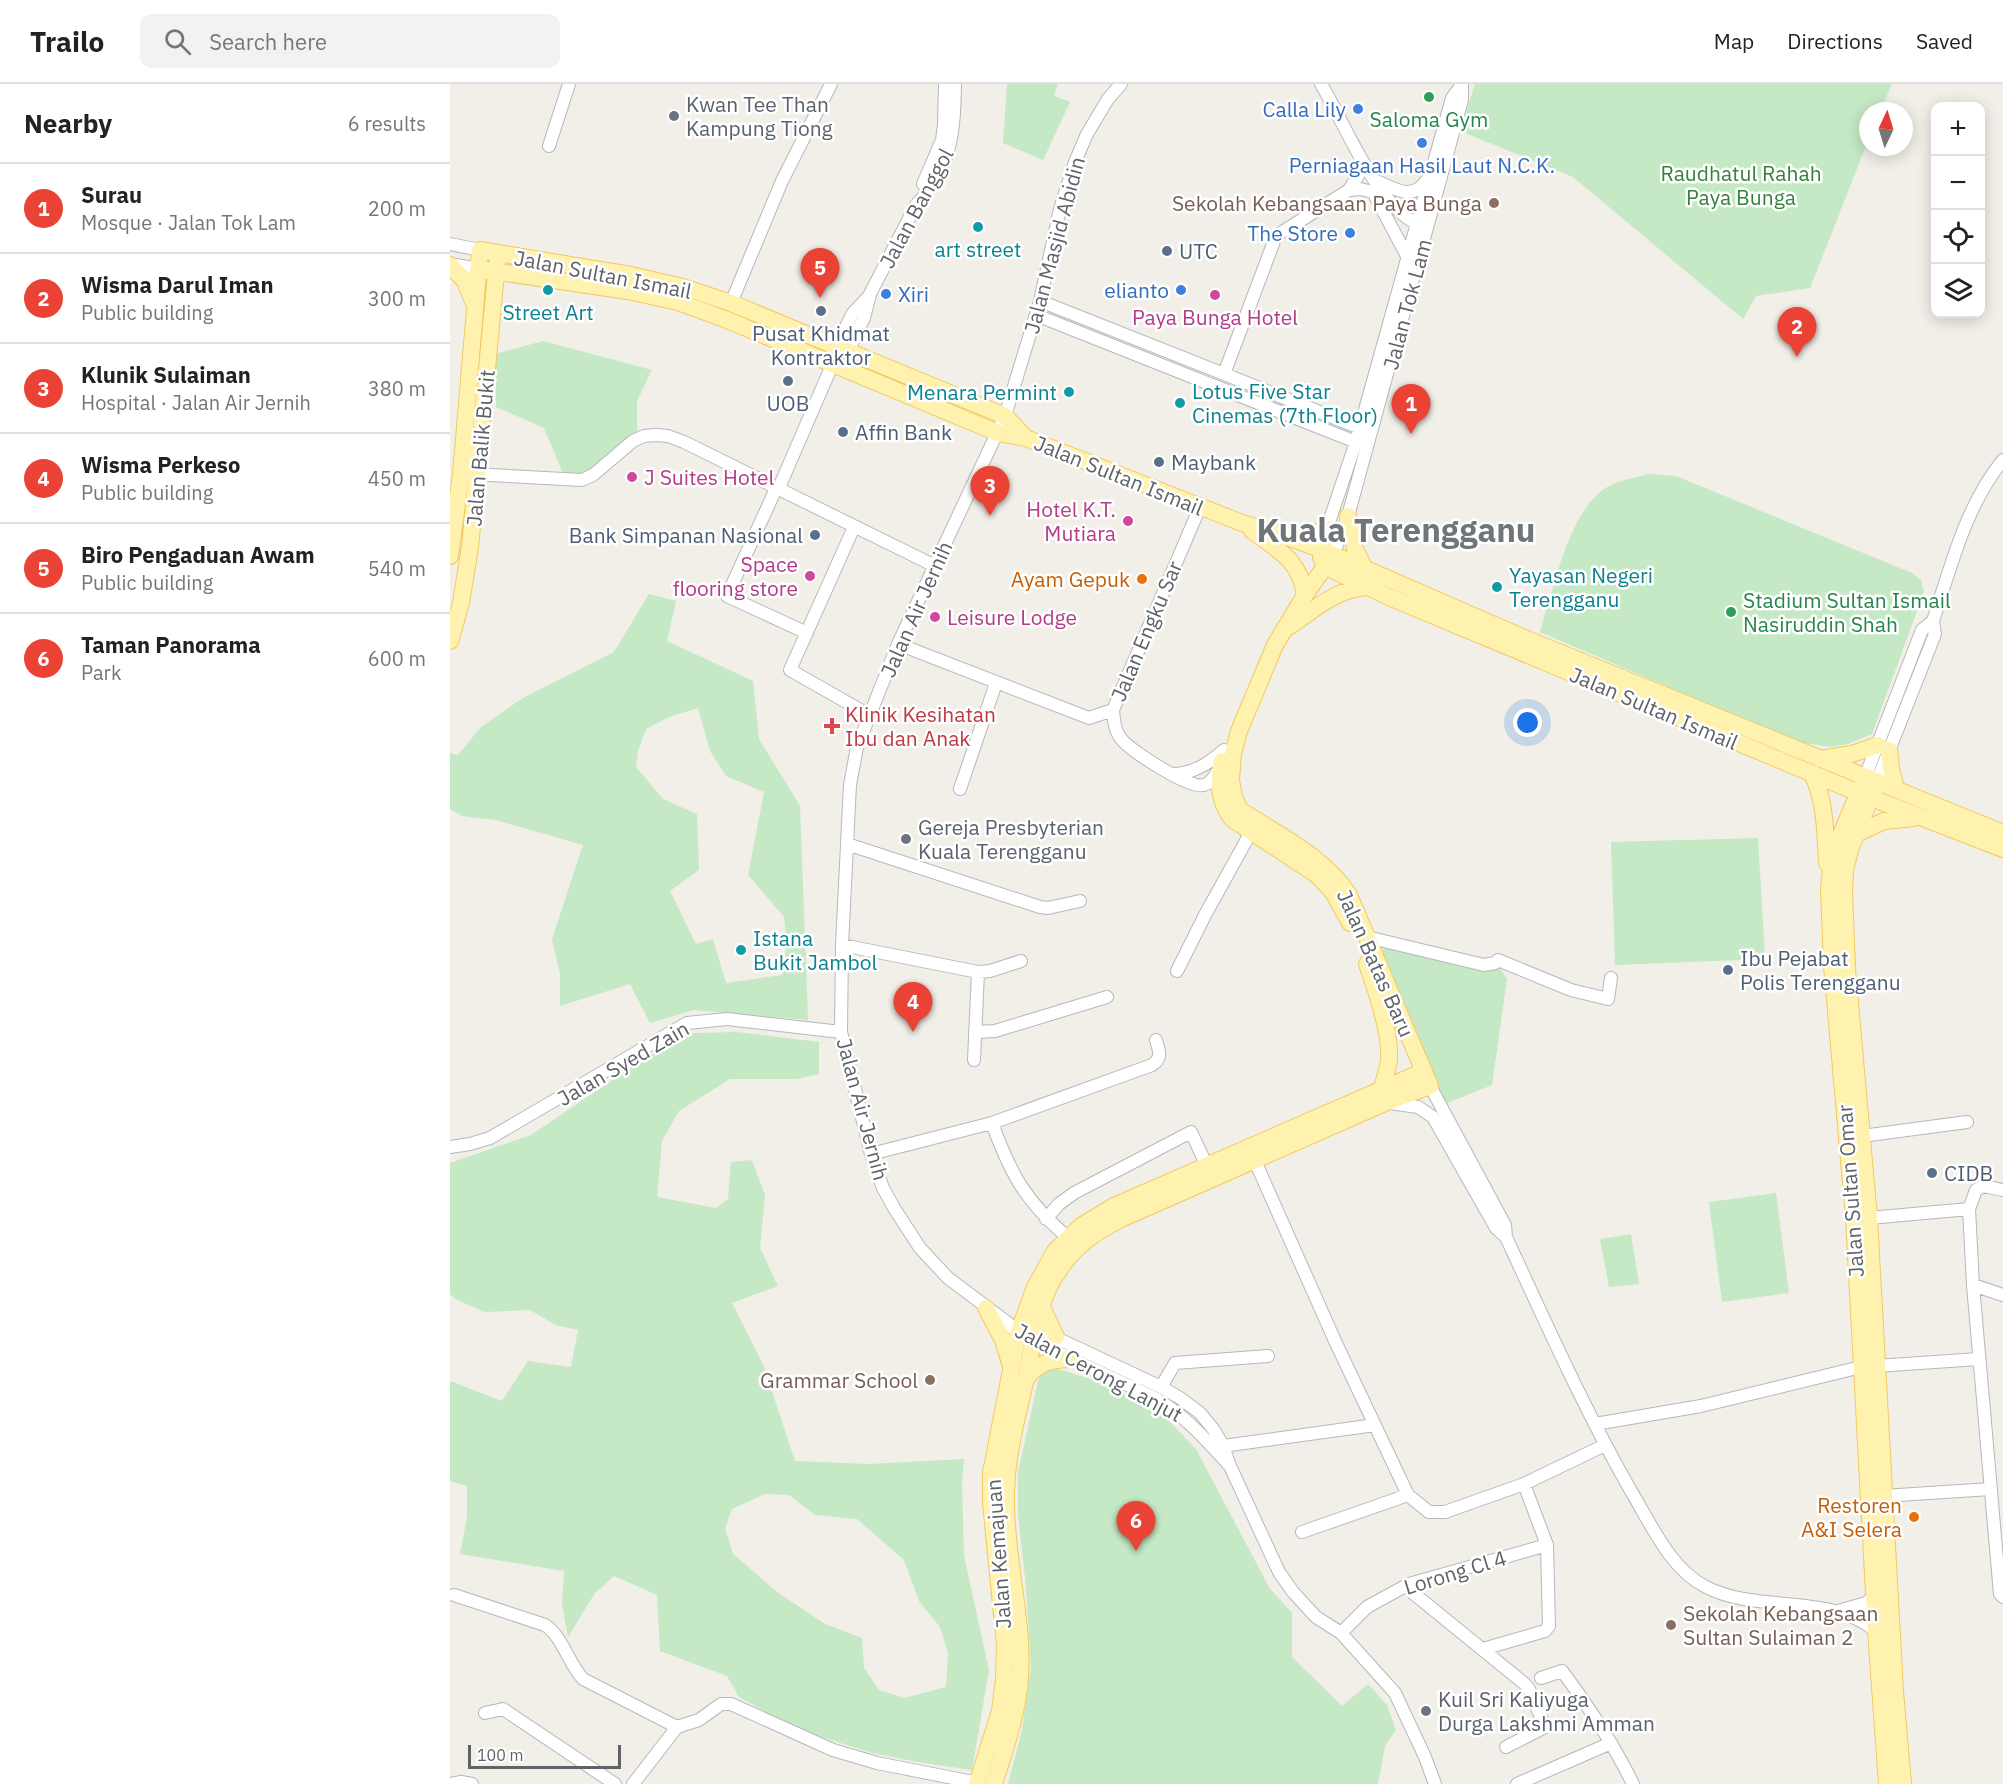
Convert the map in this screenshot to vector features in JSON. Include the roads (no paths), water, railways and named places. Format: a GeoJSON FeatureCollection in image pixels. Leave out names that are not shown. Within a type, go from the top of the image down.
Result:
{"type":"FeatureCollection","features":[{"type":"Feature","properties":{"kind":"main road","name":"Jalan Sultan Ismail"},"geometry":{"type":"LineString","coordinates":[[480,250],[631,275],[683,287],[731,303],[1005,416],[1026,438]]}},
{"type":"Feature","properties":{"kind":"main road","name":"Jalan Balik Bukit"},"geometry":{"type":"LineString","coordinates":[[450,556],[461,474],[480,250]]}},
{"type":"Feature","properties":{"kind":"main road","name":"Jalan Balik Bukit"},"geometry":{"type":"LineString","coordinates":[[450,641],[462,603],[465,582],[478,475],[498,253]]}},
{"type":"Feature","properties":{"kind":"main road"},"geometry":{"type":"LineString","coordinates":[[450,264],[465,281],[475,308]]}},
{"type":"Feature","properties":{"kind":"main road","name":"Jalan Sultan Ismail"},"geometry":{"type":"LineString","coordinates":[[478,269],[628,291],[678,302],[725,318],[998,433],[1026,438],[1242,523],[1282,535],[1326,557],[1368,587],[1816,766],[1871,779],[2003,833]]}},
{"type":"Feature","properties":{"kind":"main road"},"geometry":{"type":"LineString","coordinates":[[493,304],[505,289],[520,278],[529,276]]}},
{"type":"Feature","properties":{"kind":"main road"},"geometry":{"type":"LineString","coordinates":[[1348,516],[1355,549],[1365,569]]}},
{"type":"Feature","properties":{"kind":"main road"},"geometry":{"type":"LineString","coordinates":[[1242,523],[1290,560],[1298,571],[1304,588]]}},
{"type":"Feature","properties":{"kind":"main road"},"geometry":{"type":"LineString","coordinates":[[1282,535],[1311,534],[1329,529]]}},
{"type":"Feature","properties":{"kind":"main road","name":"Jalan Sultan Ismail"},"geometry":{"type":"LineString","coordinates":[[1326,557],[1365,569],[1816,766],[1865,796],[2003,849]]}},
{"type":"Feature","properties":{"kind":"main road","name":"Jalan Batas Baru"},"geometry":{"type":"LineString","coordinates":[[1326,557],[1274,630],[1245,693],[1223,758],[1219,787],[1224,807],[1232,819],[1317,875],[1333,892],[1342,907],[1375,984],[1389,1048],[1384,1095]]}},
{"type":"Feature","properties":{"kind":"main road"},"geometry":{"type":"LineString","coordinates":[[1284,630],[1338,593],[1352,588],[1368,587]]}},
{"type":"Feature","properties":{"kind":"main road","name":"Jalan Batas Baru"},"geometry":{"type":"LineString","coordinates":[[1304,588],[1275,645],[1239,731],[1233,754],[1231,780],[1234,797],[1240,810],[1325,866],[1340,881],[1349,895],[1427,1078]]}},
{"type":"Feature","properties":{"kind":"main road"},"geometry":{"type":"LineString","coordinates":[[1829,891],[1823,808],[1816,766],[1852,754],[1883,748],[1896,789]]}},
{"type":"Feature","properties":{"kind":"main road"},"geometry":{"type":"LineString","coordinates":[[1871,779],[1865,796],[1858,833],[1850,850],[1845,870],[1847,969],[1869,1218],[1869,1366],[1883,1496],[1903,1784]]}},
{"type":"Feature","properties":{"kind":"main road","name":"Jalan Sultan Omar"},"geometry":{"type":"LineString","coordinates":[[1865,796],[1837,844],[1831,867],[1829,891],[1832,965],[1869,1366],[1874,1596],[1887,1784]]}},
{"type":"Feature","properties":{"kind":"main road"},"geometry":{"type":"LineString","coordinates":[[1858,833],[1884,821],[1918,818]]}},
{"type":"Feature","properties":{"kind":"main road"},"geometry":{"type":"LineString","coordinates":[[1023,1330],[1045,1265],[1067,1237],[1081,1226],[1114,1206],[1207,1166],[1427,1078]]}},
{"type":"Feature","properties":{"kind":"main road"},"geometry":{"type":"LineString","coordinates":[[1023,1330],[1042,1307],[1047,1290],[1057,1272],[1078,1246],[1097,1231],[1255,1161],[1384,1095]]}},
{"type":"Feature","properties":{"kind":"main road"},"geometry":{"type":"LineString","coordinates":[[1042,1307],[1056,1337]]}},
{"type":"Feature","properties":{"kind":"main road"},"geometry":{"type":"LineString","coordinates":[[986,1308],[1005,1345],[1012,1370]]}},
{"type":"Feature","properties":{"kind":"main road","name":"Jalan Kemajuan"},"geometry":{"type":"LineString","coordinates":[[983,1784],[1004,1679],[1005,1645],[991,1503],[993,1456],[1023,1330]]}},
{"type":"Feature","properties":{"kind":"main road","name":"Jalan Kemajuan"},"geometry":{"type":"LineString","coordinates":[[983,1784],[1016,1713],[1020,1679],[1021,1647],[1006,1502],[1008,1458],[1026,1380],[1023,1330]]}},
{"type":"Feature","properties":{"kind":"main road"},"geometry":{"type":"LineString","coordinates":[[1026,1380],[1032,1370],[1039,1365],[1058,1359],[1072,1359]]}},
{"type":"Feature","properties":{"kind":"street"},"geometry":{"type":"LineString","coordinates":[[549,146],[569,84]]}},
{"type":"Feature","properties":{"kind":"street"},"geometry":{"type":"LineString","coordinates":[[916,205],[920,190],[942,140],[945,84]]}},
{"type":"Feature","properties":{"kind":"street","name":"Jalan Banggol"},"geometry":{"type":"LineString","coordinates":[[842,348],[852,313],[870,294],[916,205],[927,193],[951,143],[955,84]]}},
{"type":"Feature","properties":{"kind":"street","name":"Jalan Masjid Abidin"},"geometry":{"type":"LineString","coordinates":[[1005,416],[1040,301],[1060,209],[1075,162],[1087,134],[1108,99],[1121,84]]}},
{"type":"Feature","properties":{"kind":"street"},"geometry":{"type":"LineString","coordinates":[[1321,84],[1361,159],[1376,181],[1404,214],[1422,226]]}},
{"type":"Feature","properties":{"kind":"street","name":"Jalan Tok Lam"},"geometry":{"type":"LineString","coordinates":[[1326,557],[1329,529],[1408,258],[1422,226],[1430,176],[1452,98],[1462,85]]}},
{"type":"Feature","properties":{"kind":"street","name":"Jalan Tok Lam"},"geometry":{"type":"LineString","coordinates":[[1326,557],[1348,516],[1422,226],[1462,100],[1462,85]]}},
{"type":"Feature","properties":{"kind":"street"},"geometry":{"type":"LineString","coordinates":[[731,303],[782,181],[828,87]]}},
{"type":"Feature","properties":{"kind":"street"},"geometry":{"type":"LineString","coordinates":[[1224,374],[1276,236],[1349,190],[1359,174],[1361,159]]}},
{"type":"Feature","properties":{"kind":"street"},"geometry":{"type":"LineString","coordinates":[[1376,181],[1399,191],[1412,192],[1421,189],[1430,176]]}},
{"type":"Feature","properties":{"kind":"street"},"geometry":{"type":"LineString","coordinates":[[1349,190],[1360,189],[1373,192],[1408,258]]}},
{"type":"Feature","properties":{"kind":"street"},"geometry":{"type":"LineString","coordinates":[[450,244],[480,250]]}},
{"type":"Feature","properties":{"kind":"street"},"geometry":{"type":"LineString","coordinates":[[450,264],[478,269]]}},
{"type":"Feature","properties":{"kind":"street"},"geometry":{"type":"LineString","coordinates":[[1040,301],[1360,428]]}},
{"type":"Feature","properties":{"kind":"street"},"geometry":{"type":"LineString","coordinates":[[1036,315],[1356,442]]}},
{"type":"Feature","properties":{"kind":"street"},"geometry":{"type":"LineString","coordinates":[[807,633],[727,596],[833,363]]}},
{"type":"Feature","properties":{"kind":"street","name":"Jalan Air Jernih"},"geometry":{"type":"LineString","coordinates":[[1005,416],[898,644],[857,747],[852,770],[847,844],[841,1032],[871,1154],[883,1188],[909,1234],[948,1278],[986,1308],[1023,1330]]}},
{"type":"Feature","properties":{"kind":"street"},"geometry":{"type":"LineString","coordinates":[[461,474],[582,480],[593,474],[633,441],[644,436],[668,436],[935,566]]}},
{"type":"Feature","properties":{"kind":"street"},"geometry":{"type":"LineString","coordinates":[[1871,779],[1905,692],[1935,634],[1933,621],[1966,524],[1994,471],[2003,460]]}},
{"type":"Feature","properties":{"kind":"street","name":"Jalan Engku Sar"},"geometry":{"type":"LineString","coordinates":[[898,644],[1089,718],[1113,710],[1200,507]]}},
{"type":"Feature","properties":{"kind":"street"},"geometry":{"type":"LineString","coordinates":[[854,527],[790,670],[869,716]]}},
{"type":"Feature","properties":{"kind":"street"},"geometry":{"type":"LineString","coordinates":[[960,789],[996,683]]}},
{"type":"Feature","properties":{"kind":"street"},"geometry":{"type":"LineString","coordinates":[[1113,710],[1117,733],[1124,742],[1187,783],[1202,786],[1208,784],[1223,758]]}},
{"type":"Feature","properties":{"kind":"street"},"geometry":{"type":"LineString","coordinates":[[1170,774],[1183,774],[1223,758]]}},
{"type":"Feature","properties":{"kind":"street"},"geometry":{"type":"LineString","coordinates":[[1177,971],[1251,832]]}},
{"type":"Feature","properties":{"kind":"street"},"geometry":{"type":"LineString","coordinates":[[847,844],[1040,907],[1048,908],[1080,901]]}},
{"type":"Feature","properties":{"kind":"street"},"geometry":{"type":"LineString","coordinates":[[1367,937],[1484,965],[1495,963],[1498,960],[1571,990],[1608,999],[1611,978]]}},
{"type":"Feature","properties":{"kind":"street"},"geometry":{"type":"LineString","coordinates":[[842,945],[978,972],[990,971],[1021,961]]}},
{"type":"Feature","properties":{"kind":"street"},"geometry":{"type":"LineString","coordinates":[[974,1060],[978,972]]}},
{"type":"Feature","properties":{"kind":"street"},"geometry":{"type":"LineString","coordinates":[[975,1032],[995,1031],[1107,997]]}},
{"type":"Feature","properties":{"kind":"street","name":"Jalan Syed Zain"},"geometry":{"type":"LineString","coordinates":[[450,1147],[490,1138],[687,1023],[727,1019],[841,1032]]}},
{"type":"Feature","properties":{"kind":"street"},"geometry":{"type":"LineString","coordinates":[[871,1154],[992,1123],[1152,1065],[1158,1061],[1160,1056],[1156,1040]]}},
{"type":"Feature","properties":{"kind":"street"},"geometry":{"type":"LineString","coordinates":[[1427,1078],[1505,1225],[1506,1237],[1605,1445],[1668,1551],[1684,1573],[1697,1583],[1737,1598],[1838,1611],[1866,1623],[1876,1632]]}},
{"type":"Feature","properties":{"kind":"street"},"geometry":{"type":"LineString","coordinates":[[1384,1095],[1418,1107],[1433,1117],[1496,1228],[1506,1237]]}},
{"type":"Feature","properties":{"kind":"street"},"geometry":{"type":"LineString","coordinates":[[1862,1136],[1967,1122]]}},
{"type":"Feature","properties":{"kind":"street"},"geometry":{"type":"LineString","coordinates":[[992,1123],[1005,1159],[1023,1191],[1046,1219],[1067,1237]]}},
{"type":"Feature","properties":{"kind":"street"},"geometry":{"type":"LineString","coordinates":[[1046,1219],[1059,1204],[1074,1194],[1191,1132],[1207,1166]]}},
{"type":"Feature","properties":{"kind":"street"},"geometry":{"type":"LineString","coordinates":[[1255,1161],[1335,1341],[1408,1495],[1429,1512],[1445,1512],[1524,1484],[1605,1445]]}},
{"type":"Feature","properties":{"kind":"street"},"geometry":{"type":"LineString","coordinates":[[2003,1190],[1983,1186],[1976,1190],[1969,1209],[1979,1359],[2000,1594],[2003,1597]]}},
{"type":"Feature","properties":{"kind":"street"},"geometry":{"type":"LineString","coordinates":[[1869,1218],[1969,1209]]}},
{"type":"Feature","properties":{"kind":"street"},"geometry":{"type":"LineString","coordinates":[[1973,1285],[2003,1295]]}},
{"type":"Feature","properties":{"kind":"street","name":"Jalan Cerong Lanjut"},"geometry":{"type":"LineString","coordinates":[[1023,1330],[1056,1337],[1161,1387],[1200,1413],[1223,1446],[1279,1572],[1293,1592],[1316,1617],[1341,1634],[1400,1700],[1436,1784]]}},
{"type":"Feature","properties":{"kind":"street","name":"Jalan Cerong Lanjut"},"geometry":{"type":"LineString","coordinates":[[1023,1330],[1072,1359],[1172,1408],[1190,1422],[1230,1466]]}},
{"type":"Feature","properties":{"kind":"street"},"geometry":{"type":"LineString","coordinates":[[1161,1387],[1175,1363],[1268,1356]]}},
{"type":"Feature","properties":{"kind":"street"},"geometry":{"type":"LineString","coordinates":[[1595,1425],[1701,1406],[1869,1366],[1979,1359]]}},
{"type":"Feature","properties":{"kind":"street"},"geometry":{"type":"LineString","coordinates":[[1223,1446],[1376,1425]]}},
{"type":"Feature","properties":{"kind":"street"},"geometry":{"type":"LineString","coordinates":[[1483,1649],[1548,1629],[1547,1545],[1524,1484]]}},
{"type":"Feature","properties":{"kind":"street"},"geometry":{"type":"LineString","coordinates":[[1883,1496],[1991,1490]]}},
{"type":"Feature","properties":{"kind":"street"},"geometry":{"type":"LineString","coordinates":[[1302,1532],[1408,1495]]}},
{"type":"Feature","properties":{"kind":"street","name":"Lorong Cl 4"},"geometry":{"type":"LineString","coordinates":[[1341,1634],[1368,1607],[1410,1584],[1547,1545]]}},
{"type":"Feature","properties":{"kind":"street"},"geometry":{"type":"LineString","coordinates":[[1410,1584],[1413,1593],[1526,1684],[1545,1724],[1543,1729],[1506,1747]]}},
{"type":"Feature","properties":{"kind":"street"},"geometry":{"type":"LineString","coordinates":[[454,1595],[545,1625],[556,1635],[575,1671],[583,1679],[677,1727]]}},
{"type":"Feature","properties":{"kind":"street"},"geometry":{"type":"LineString","coordinates":[[1838,1611],[1866,1603],[1874,1596]]}},
{"type":"Feature","properties":{"kind":"street"},"geometry":{"type":"LineString","coordinates":[[1541,1678],[1562,1671],[1594,1714],[1633,1784]]}},
{"type":"Feature","properties":{"kind":"street"},"geometry":{"type":"LineString","coordinates":[[633,1784],[677,1727],[699,1720],[721,1704],[731,1704],[833,1750],[878,1763],[983,1784]]}},
{"type":"Feature","properties":{"kind":"street"},"geometry":{"type":"LineString","coordinates":[[485,1713],[503,1709],[615,1784]]}},
{"type":"Feature","properties":{"kind":"street"},"geometry":{"type":"LineString","coordinates":[[1517,1784],[1611,1743]]}},
{"type":"Feature","properties":{"kind":"street"},"geometry":{"type":"LineString","coordinates":[[450,1784],[460,1782],[472,1784]]}},
{"type":"Feature","properties":{"kind":"place","name":"Saloma Gym"},"geometry":{"type":"Point","coordinates":[1429,97]}},
{"type":"Feature","properties":{"kind":"place","name":"Calla Lily"},"geometry":{"type":"Point","coordinates":[1358,109]}},
{"type":"Feature","properties":{"kind":"place","name":"Kwan Tee Than Kampung Tiong"},"geometry":{"type":"Point","coordinates":[674,116]}},
{"type":"Feature","properties":{"kind":"place","name":"Perniagaan Hasil Laut N.C.K."},"geometry":{"type":"Point","coordinates":[1422,143]}},
{"type":"Feature","properties":{"kind":"place","name":"Sekolah Kebangsaan Paya Bunga"},"geometry":{"type":"Point","coordinates":[1494,203]}},
{"type":"Feature","properties":{"kind":"place","name":"art street"},"geometry":{"type":"Point","coordinates":[978,227]}},
{"type":"Feature","properties":{"kind":"place","name":"The Store"},"geometry":{"type":"Point","coordinates":[1350,233]}},
{"type":"Feature","properties":{"kind":"place","name":"UTC"},"geometry":{"type":"Point","coordinates":[1167,251]}},
{"type":"Feature","properties":{"kind":"place","name":"Street Art"},"geometry":{"type":"Point","coordinates":[548,290]}},
{"type":"Feature","properties":{"kind":"place","name":"elianto"},"geometry":{"type":"Point","coordinates":[1181,290]}},
{"type":"Feature","properties":{"kind":"place","name":"Xiri"},"geometry":{"type":"Point","coordinates":[886,294]}},
{"type":"Feature","properties":{"kind":"place","name":"Paya Bunga Hotel"},"geometry":{"type":"Point","coordinates":[1215,295]}},
{"type":"Feature","properties":{"kind":"place","name":"Biro Pengaduan Awam"},"geometry":{"type":"Point","coordinates":[820,298]}},
{"type":"Feature","properties":{"kind":"place","name":"Pusat Khidmat Kontraktor"},"geometry":{"type":"Point","coordinates":[821,311]}},
{"type":"Feature","properties":{"kind":"place","name":"Wisma Darul Iman"},"geometry":{"type":"Point","coordinates":[1797,357]}},
{"type":"Feature","properties":{"kind":"place","name":"UOB"},"geometry":{"type":"Point","coordinates":[788,381]}},
{"type":"Feature","properties":{"kind":"place","name":"Menara Permint"},"geometry":{"type":"Point","coordinates":[1069,392]}},
{"type":"Feature","properties":{"kind":"place","name":"Lotus Five Star Cinemas (7th Floor)"},"geometry":{"type":"Point","coordinates":[1180,403]}},
{"type":"Feature","properties":{"kind":"place","name":"Affin Bank"},"geometry":{"type":"Point","coordinates":[843,432]}},
{"type":"Feature","properties":{"kind":"place","name":"Surau"},"geometry":{"type":"Point","coordinates":[1411,434]}},
{"type":"Feature","properties":{"kind":"place","name":"Maybank"},"geometry":{"type":"Point","coordinates":[1159,462]}},
{"type":"Feature","properties":{"kind":"place","name":"J Suites Hotel"},"geometry":{"type":"Point","coordinates":[632,477]}},
{"type":"Feature","properties":{"kind":"place","name":"Klunik Sulaiman"},"geometry":{"type":"Point","coordinates":[990,516]}},
{"type":"Feature","properties":{"kind":"place","name":"Hotel K.T. Mutiara"},"geometry":{"type":"Point","coordinates":[1128,521]}},
{"type":"Feature","properties":{"kind":"place","name":"Bank Simpanan Nasional"},"geometry":{"type":"Point","coordinates":[815,535]}},
{"type":"Feature","properties":{"kind":"place","name":"Space flooring store"},"geometry":{"type":"Point","coordinates":[810,576]}},
{"type":"Feature","properties":{"kind":"place","name":"Ayam Gepuk"},"geometry":{"type":"Point","coordinates":[1142,579]}},
{"type":"Feature","properties":{"kind":"place","name":"Yayasan Negeri Terengganu"},"geometry":{"type":"Point","coordinates":[1497,587]}},
{"type":"Feature","properties":{"kind":"place","name":"Stadium Sultan Ismail Nasiruddin Shah"},"geometry":{"type":"Point","coordinates":[1731,612]}},
{"type":"Feature","properties":{"kind":"place","name":"Leisure Lodge"},"geometry":{"type":"Point","coordinates":[935,617]}},
{"type":"Feature","properties":{"kind":"place","name":"Klinik Kesihatan Ibu dan Anak"},"geometry":{"type":"Point","coordinates":[832,726]}},
{"type":"Feature","properties":{"kind":"place","name":"Gereja Presbyterian Kuala Terengganu"},"geometry":{"type":"Point","coordinates":[906,839]}},
{"type":"Feature","properties":{"kind":"place","name":"Istana Bukit Jambol"},"geometry":{"type":"Point","coordinates":[741,950]}},
{"type":"Feature","properties":{"kind":"place","name":"Ibu Pejabat Polis Terengganu"},"geometry":{"type":"Point","coordinates":[1728,970]}},
{"type":"Feature","properties":{"kind":"place","name":"Wisma Perkeso"},"geometry":{"type":"Point","coordinates":[913,1032]}},
{"type":"Feature","properties":{"kind":"place","name":"CIDB"},"geometry":{"type":"Point","coordinates":[1932,1173]}},
{"type":"Feature","properties":{"kind":"place","name":"Grammar School"},"geometry":{"type":"Point","coordinates":[930,1380]}},
{"type":"Feature","properties":{"kind":"place","name":"Restoren A&I Selera"},"geometry":{"type":"Point","coordinates":[1914,1517]}},
{"type":"Feature","properties":{"kind":"place","name":"Taman Panorama"},"geometry":{"type":"Point","coordinates":[1136,1551]}},
{"type":"Feature","properties":{"kind":"place","name":"Sekolah Kebangsaan Sultan Sulaiman 2"},"geometry":{"type":"Point","coordinates":[1671,1625]}},
{"type":"Feature","properties":{"kind":"place","name":"Kuil Sri Kaliyuga Durga Lakshmi Amman"},"geometry":{"type":"Point","coordinates":[1426,1711]}},
{"type":"Feature","properties":{"kind":"district","name":"Kuala Terengganu"},"geometry":{"type":"Point","coordinates":[1396,529]}},
{"type":"Feature","properties":{"kind":"park label","name":"Raudhatul Rahah Paya Bunga"},"geometry":{"type":"Point","coordinates":[1741,185]}}]}
